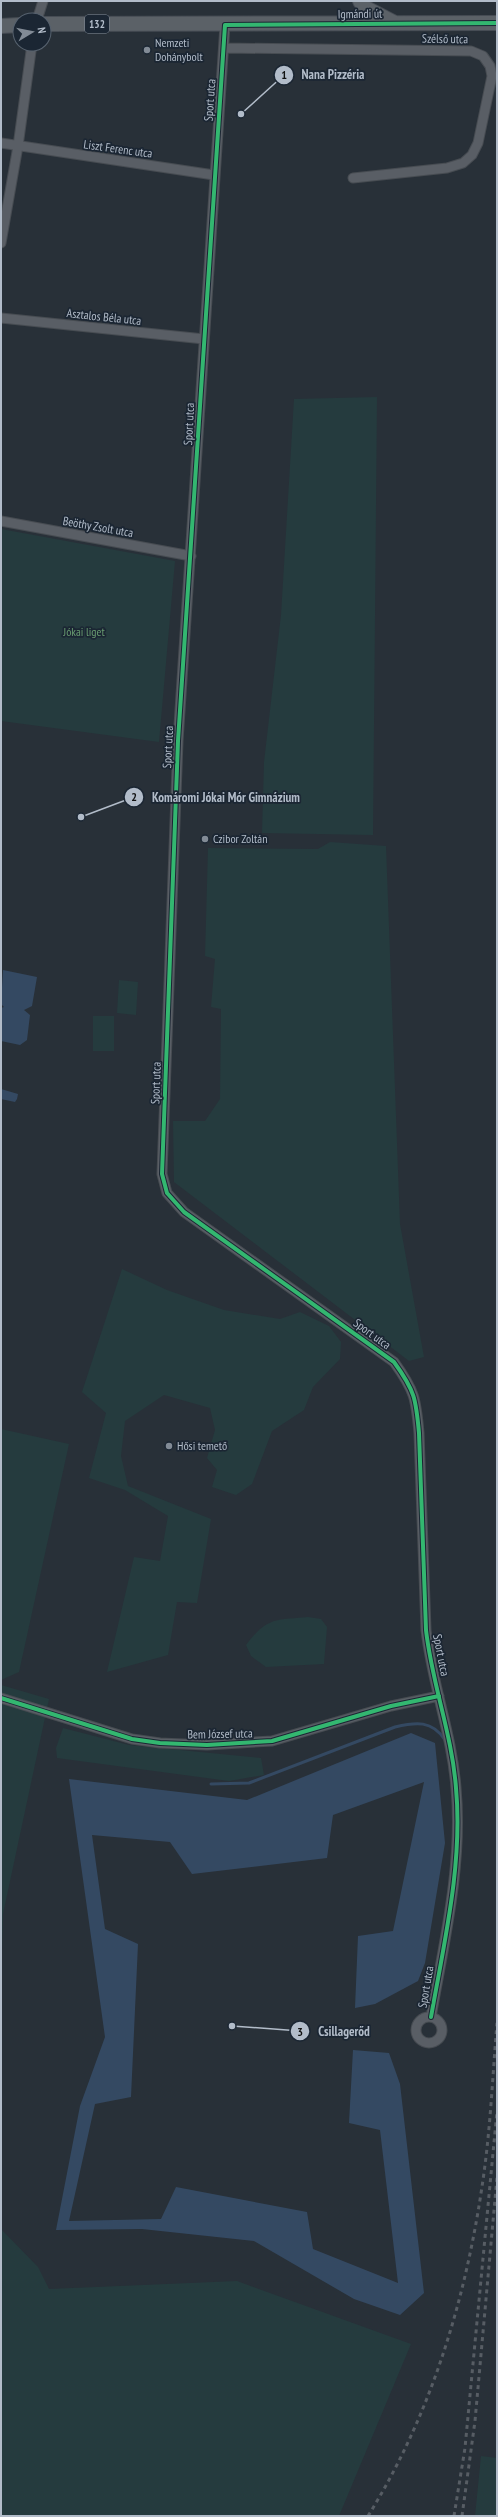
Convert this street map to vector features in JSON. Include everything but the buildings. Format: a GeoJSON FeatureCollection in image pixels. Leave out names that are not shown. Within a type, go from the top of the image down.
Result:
{"type":"FeatureCollection","features":[{"type":"Feature","properties":{"kind":"main road"},"geometry":{"type":"LineString","coordinates":[[360,1],[364,7],[397,24]]}},
{"type":"Feature","properties":{"kind":"main road","name":"Igmándi út"},"geometry":{"type":"LineString","coordinates":[[52,24],[225,25],[496,23]]}},
{"type":"Feature","properties":{"kind":"main road"},"geometry":{"type":"LineString","coordinates":[[1,26],[12,25]]}},
{"type":"Feature","properties":{"kind":"street"},"geometry":{"type":"LineString","coordinates":[[40,12],[43,1]]}},
{"type":"Feature","properties":{"kind":"street","name":"Sport utca"},"geometry":{"type":"LineString","coordinates":[[225,25],[178,741],[162,1174],[167,1193],[184,1212],[394,1362],[411,1386],[416,1406],[419,1433],[426,1630],[429,1659],[439,1696],[456,1790],[456,1852],[430,2017]]}},
{"type":"Feature","properties":{"kind":"street","name":"Szélső utca"},"geometry":{"type":"LineString","coordinates":[[224,48],[471,51],[483,56],[490,66],[492,82],[478,143],[468,160],[447,168],[353,178]]}},
{"type":"Feature","properties":{"kind":"street"},"geometry":{"type":"LineString","coordinates":[[1,243],[18,146],[31,52]]}},
{"type":"Feature","properties":{"kind":"street","name":"Liszt Ferenc utca"},"geometry":{"type":"LineString","coordinates":[[1,143],[214,175]]}},
{"type":"Feature","properties":{"kind":"street","name":"Asztalos Béla utca"},"geometry":{"type":"LineString","coordinates":[[1,318],[204,339]]}},
{"type":"Feature","properties":{"kind":"street","name":"Beöthy Zsolt utca"},"geometry":{"type":"LineString","coordinates":[[1,521],[191,556]]}},
{"type":"Feature","properties":{"kind":"street","name":"Bem József utca"},"geometry":{"type":"LineString","coordinates":[[1,1698],[132,1739],[160,1744],[208,1745],[272,1741],[363,1714],[439,1696]]}},
{"type":"Feature","properties":{"kind":"green space"},"geometry":{"type":"Polygon","coordinates":[[[377,397],[373,835],[262,833],[264,762],[281,615],[294,399],[377,397]]]}},
{"type":"Feature","properties":{"kind":"green space","name":"Jókai liget"},"geometry":{"type":"Polygon","coordinates":[[[1,529],[175,561],[159,742],[1,721],[1,529]]]}},
{"type":"Feature","properties":{"kind":"green space"},"geometry":{"type":"Polygon","coordinates":[[[330,842],[386,846],[400,1224],[424,1357],[409,1361],[174,1182],[173,1121],[205,1121],[220,1099],[221,1009],[211,1007],[215,959],[205,956],[208,848],[318,849],[330,842]]]}},
{"type":"Feature","properties":{"kind":"green space"},"geometry":{"type":"Polygon","coordinates":[[[119,980],[138,982],[136,1015],[117,1013],[119,980]]]}},
{"type":"Feature","properties":{"kind":"green space"},"geometry":{"type":"Polygon","coordinates":[[[93,1016],[114,1016],[114,1051],[93,1051],[93,1016]]]}},
{"type":"Feature","properties":{"kind":"green space"},"geometry":{"type":"Polygon","coordinates":[[[122,1269],[167,1290],[224,1310],[280,1319],[300,1312],[329,1326],[341,1342],[340,1359],[313,1387],[304,1410],[272,1431],[252,1484],[236,1495],[212,1487],[217,1470],[207,1458],[215,1430],[210,1408],[164,1395],[125,1421],[121,1456],[128,1486],[211,1519],[197,1603],[177,1602],[168,1655],[107,1672],[134,1557],[160,1561],[168,1516],[125,1490],[89,1478],[106,1413],[82,1392],[122,1269]]]}},
{"type":"Feature","properties":{"kind":"green space"},"geometry":{"type":"Polygon","coordinates":[[[1,1429],[69,1444],[19,1672],[1,1680],[1,1429]]]}},
{"type":"Feature","properties":{"kind":"green space"},"geometry":{"type":"Polygon","coordinates":[[[308,1617],[321,1619],[327,1627],[324,1664],[266,1667],[251,1656],[246,1645],[260,1629],[280,1620],[308,1617]]]}},
{"type":"Feature","properties":{"kind":"green space"},"geometry":{"type":"Polygon","coordinates":[[[1,1685],[49,1699],[3,1914],[1,1984],[1,1685]]]}},
{"type":"Feature","properties":{"kind":"green space"},"geometry":{"type":"Polygon","coordinates":[[[63,1728],[129,1745],[261,1758],[264,1775],[229,1781],[57,1758],[56,1748],[63,1728]]]}},
{"type":"Feature","properties":{"kind":"green space"},"geometry":{"type":"Polygon","coordinates":[[[1,2229],[38,2267],[49,2289],[237,2281],[411,2344],[339,2516],[1,2516],[1,2229]]]}},
{"type":"Feature","properties":{"kind":"green space"},"geometry":{"type":"Polygon","coordinates":[[[481,2456],[497,2458],[497,2516],[475,2516],[481,2456]]]}},
{"type":"Feature","properties":{"kind":"water"},"geometry":{"type":"Polygon","coordinates":[[[3,970],[37,977],[32,1006],[24,1010],[30,1015],[27,1040],[20,1045],[1,1041],[1,1008],[4,1007],[1,1004],[3,970]]]}},
{"type":"Feature","properties":{"kind":"water"},"geometry":{"type":"Polygon","coordinates":[[[1,1089],[18,1094],[15,1102],[1,1099],[1,1089]]]}},
{"type":"Feature","properties":{"kind":"water"},"geometry":{"type":"Polygon","coordinates":[[[411,1733],[435,1743],[445,1843],[425,1963],[418,1981],[375,2004],[355,2008],[358,1936],[393,1931],[424,1782],[333,1815],[327,1858],[192,1874],[170,1842],[92,1835],[105,1929],[138,1944],[131,2097],[95,2104],[69,2221],[161,2219],[176,2187],[307,2212],[313,2249],[398,2283],[380,2130],[349,2123],[353,2050],[389,2053],[400,2084],[424,2293],[400,2315],[354,2299],[254,2241],[142,2229],[56,2230],[80,2106],[105,2037],[69,1779],[247,1800],[411,1733]]]}},
{"type":"Feature","properties":{"kind":"waterway"},"geometry":{"type":"LineString","coordinates":[[211,1784],[249,1783],[403,1725],[423,1724],[429,1726],[440,1733],[445,1740]]}},
{"type":"Feature","properties":{"kind":"railway"},"geometry":{"type":"LineString","coordinates":[[368,2516],[391,2476],[412,2434],[430,2391],[458,2303],[469,2257],[485,2165],[497,2023]]}},
{"type":"Feature","properties":{"kind":"railway"},"geometry":{"type":"LineString","coordinates":[[454,2516],[465,2448],[497,2111]]}},
{"type":"Feature","properties":{"kind":"railway"},"geometry":{"type":"LineString","coordinates":[[462,2516],[475,2421],[497,2177]]}},
{"type":"Feature","properties":{"kind":"cycle path"},"geometry":{"type":"LineString","coordinates":[[431,2017],[455,1874],[457,1817],[454,1768],[426,1630],[419,1433],[417,1412],[413,1396],[410,1388],[394,1362],[184,1212],[167,1193],[162,1174],[178,741],[225,25],[497,23]]}},
{"type":"Feature","properties":{"kind":"cycle path"},"geometry":{"type":"LineString","coordinates":[[1,1698],[132,1739],[160,1743],[207,1745],[272,1741],[391,1706],[439,1696]]}},
{"type":"Feature","properties":{"kind":"place","name":"Nemzeti Dohánybolt"},"geometry":{"type":"Point","coordinates":[147,50]}},
{"type":"Feature","properties":{"kind":"place","name":"Nana Pizzéria"},"geometry":{"type":"Point","coordinates":[241,114]}},
{"type":"Feature","properties":{"kind":"place","name":"Komáromi Jókai Mór Gimnázium"},"geometry":{"type":"Point","coordinates":[81,817]}},
{"type":"Feature","properties":{"kind":"place","name":"Czibor Zoltán"},"geometry":{"type":"Point","coordinates":[205,839]}},
{"type":"Feature","properties":{"kind":"place","name":"Hősi temető"},"geometry":{"type":"Point","coordinates":[169,1446]}},
{"type":"Feature","properties":{"kind":"place","name":"Csillagerőd"},"geometry":{"type":"Point","coordinates":[232,2026]}}]}
